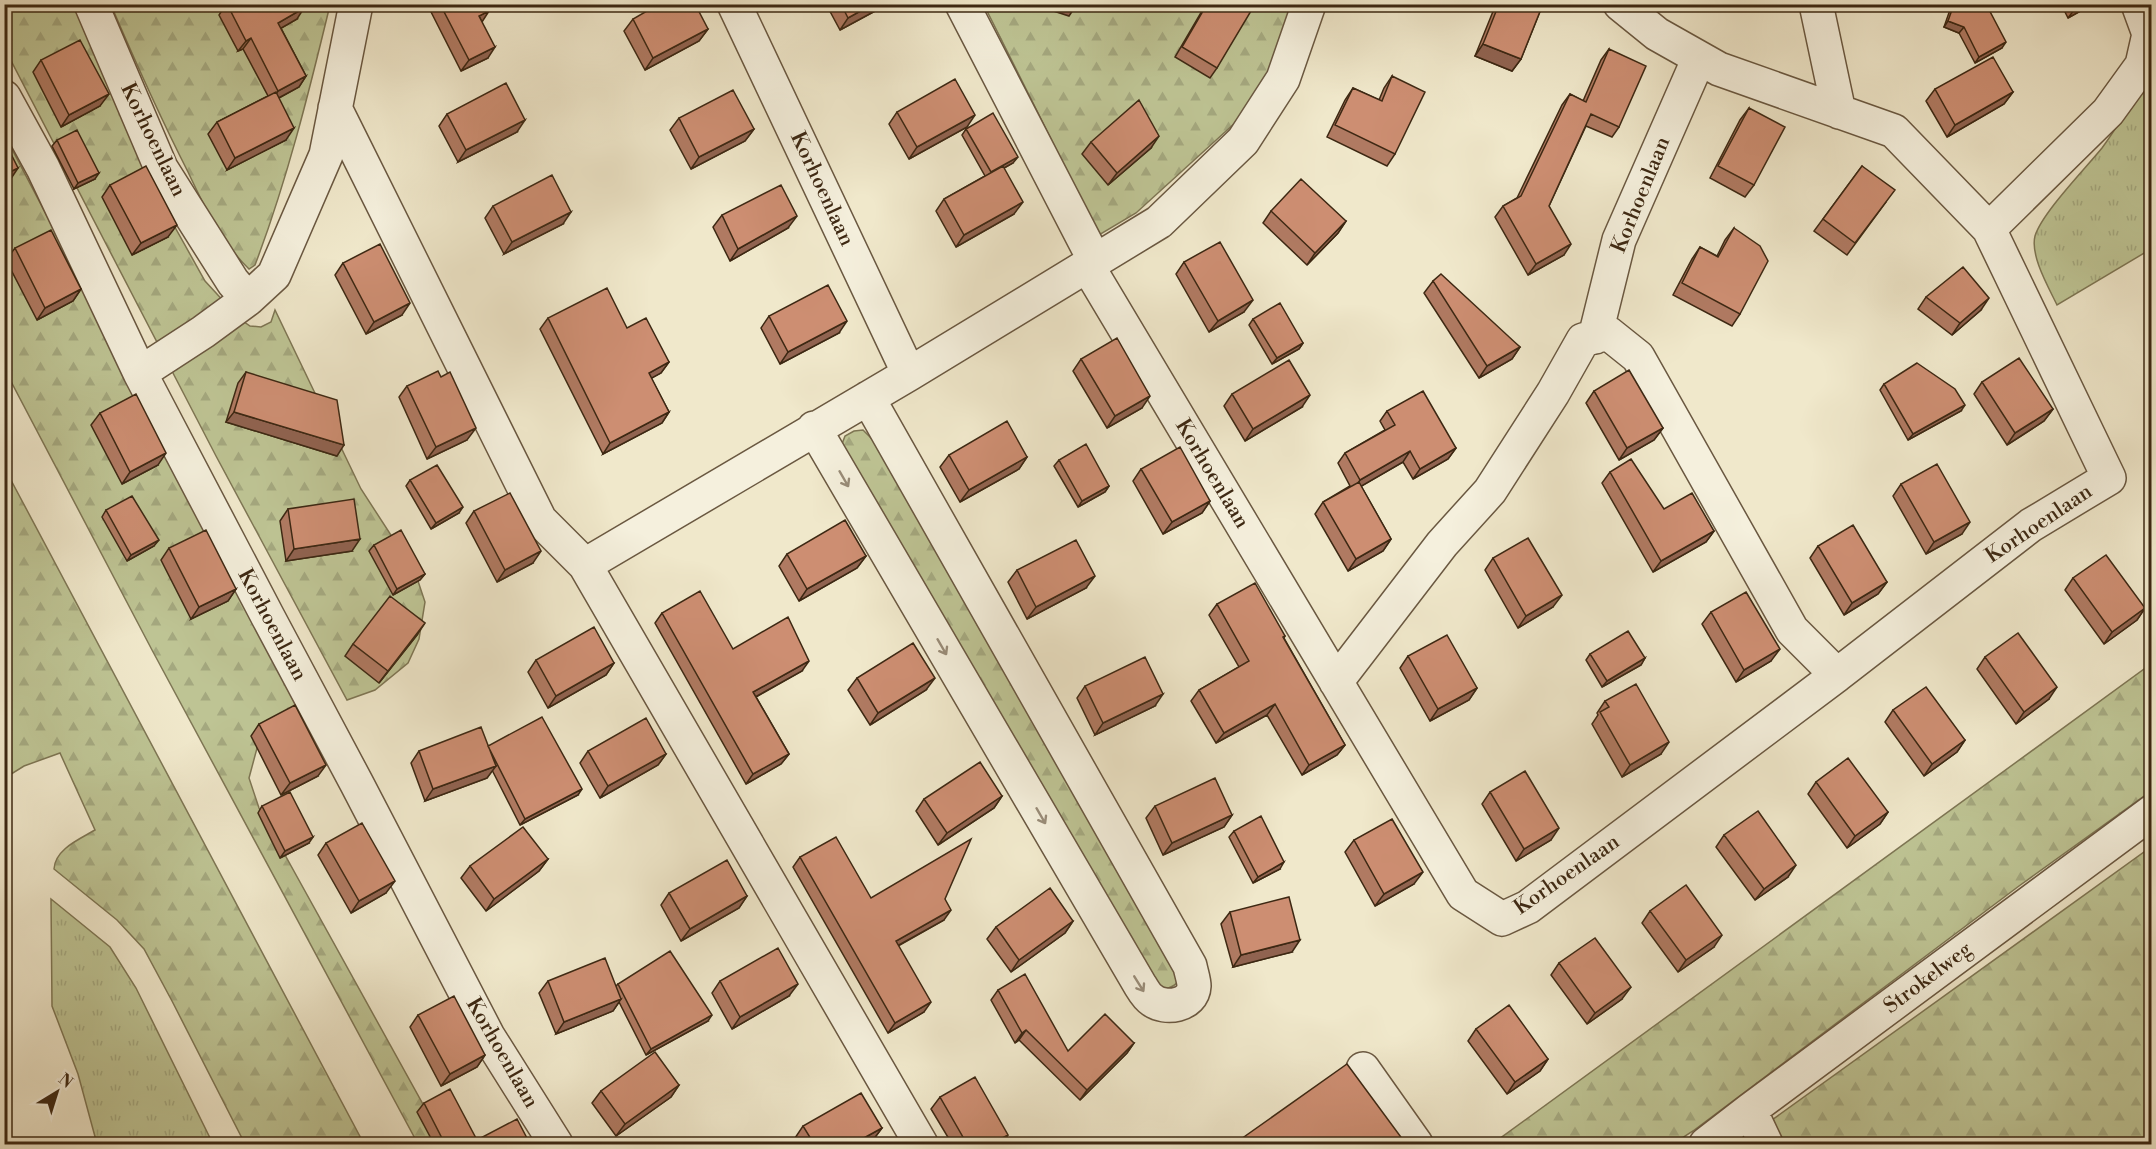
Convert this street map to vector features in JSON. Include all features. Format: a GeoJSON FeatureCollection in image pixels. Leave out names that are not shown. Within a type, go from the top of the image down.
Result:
{"type":"FeatureCollection","features":[{"type":"Feature","properties":{"kind":"street","name":"Korhoenlaan"},"geometry":{"type":"LineString","coordinates":[[91,4],[162,168],[233,282],[248,300]]}},
{"type":"Feature","properties":{"kind":"street"},"geometry":{"type":"LineString","coordinates":[[140,373],[248,300],[274,275],[326,154],[356,4]]}},
{"type":"Feature","properties":{"kind":"street","name":"Korhoenlaan"},"geometry":{"type":"LineString","coordinates":[[734,4],[909,374]]}},
{"type":"Feature","properties":{"kind":"street","name":"Korhoenlaan"},"geometry":{"type":"LineString","coordinates":[[962,4],[1091,263],[1336,682],[1462,894],[1502,919],[1528,907],[1838,675],[2031,525],[2109,478],[1989,229],[1894,131],[1719,69],[1657,34],[1620,4]]}},
{"type":"Feature","properties":{"kind":"street"},"geometry":{"type":"LineString","coordinates":[[585,565],[909,374],[1160,222],[1243,141],[1283,79],[1309,4]]}},
{"type":"Feature","properties":{"kind":"street"},"geometry":{"type":"LineString","coordinates":[[1816,4],[1839,112]]}},
{"type":"Feature","properties":{"kind":"street"},"geometry":{"type":"LineString","coordinates":[[1989,229],[2108,112],[2142,65],[2149,34],[2138,4]]}},
{"type":"Feature","properties":{"kind":"street","name":"Korhoenlaan"},"geometry":{"type":"LineString","coordinates":[[1595,337],[1619,240],[1699,58]]}},
{"type":"Feature","properties":{"kind":"street","name":"Korhoenlaan"},"geometry":{"type":"LineString","coordinates":[[4,97],[43,168],[140,373],[489,1036],[556,1144]]}},
{"type":"Feature","properties":{"kind":"street"},"geometry":{"type":"LineString","coordinates":[[335,108],[540,520],[585,565],[921,1144]]}},
{"type":"Feature","properties":{"kind":"street"},"geometry":{"type":"LineString","coordinates":[[1336,682],[1442,544],[1490,491],[1553,393],[1583,340],[1608,333],[1638,357],[1792,630],[1838,675]]}},
{"type":"Feature","properties":{"kind":"street"},"geometry":{"type":"LineString","coordinates":[[814,428],[1140,985],[1150,999],[1162,1006],[1176,1006],[1190,998],[1194,986],[1190,966],[868,398]]}},
{"type":"Feature","properties":{"kind":"street","name":"Strokelweg"},"geometry":{"type":"LineString","coordinates":[[1706,1144],[2151,812]]}},
{"type":"Feature","properties":{"kind":"street"},"geometry":{"type":"LineString","coordinates":[[1363,1069],[1416,1144]]}},
{"type":"Feature","properties":{"kind":"street"},"geometry":{"type":"LineString","coordinates":[[1750,1110],[1766,1144]]}},
{"type":"Feature","properties":{"kind":"green space"},"geometry":{"type":"Polygon","coordinates":[[[5,5],[75,5],[162,204],[205,281],[240,319],[250,326],[261,327],[271,322],[275,310],[361,489],[415,572],[425,602],[419,639],[408,663],[375,690],[347,700],[216,456],[5,49],[5,5]]]}},
{"type":"Feature","properties":{"kind":"green space"},"geometry":{"type":"Polygon","coordinates":[[[111,5],[330,5],[287,169],[255,265],[249,269],[230,247],[207,211],[111,5]]]}},
{"type":"Feature","properties":{"kind":"green space"},"geometry":{"type":"Polygon","coordinates":[[[984,5],[1298,5],[1286,38],[1261,86],[1236,122],[1136,213],[1099,235],[984,5]]]}},
{"type":"Feature","properties":{"kind":"green space"},"geometry":{"type":"Polygon","coordinates":[[[2151,70],[2151,249],[2057,305],[2035,253],[2035,236],[2039,226],[2109,139],[2151,70]]]}},
{"type":"Feature","properties":{"kind":"green space"},"geometry":{"type":"Polygon","coordinates":[[[4,134],[187,483],[313,713],[291,720],[260,737],[249,778],[259,808],[445,1144],[418,1144],[152,650],[5,370],[4,134]]]}},
{"type":"Feature","properties":{"kind":"green space"},"geometry":{"type":"Polygon","coordinates":[[[863,430],[874,441],[1182,975],[1174,986],[1161,990],[842,444],[845,436],[854,431],[863,430]]]}},
{"type":"Feature","properties":{"kind":"green space"},"geometry":{"type":"Polygon","coordinates":[[[4,467],[364,1144],[245,1144],[144,949],[117,920],[54,869],[55,862],[63,850],[95,830],[60,753],[24,766],[5,778],[4,467]]]}},
{"type":"Feature","properties":{"kind":"green space"},"geometry":{"type":"Polygon","coordinates":[[[2151,664],[2151,791],[2019,886],[1693,1131],[1673,1144],[1499,1144],[1495,1142],[2151,664]]]}},
{"type":"Feature","properties":{"kind":"green space"},"geometry":{"type":"Polygon","coordinates":[[[2151,847],[2151,1144],[1783,1144],[1772,1120],[2151,847]]]}},
{"type":"Feature","properties":{"kind":"green space"},"geometry":{"type":"Polygon","coordinates":[[[51,899],[110,947],[136,988],[213,1144],[97,1144],[78,1074],[52,1006],[51,899]]]}},
{"type":"Feature","properties":{"kind":"building"},"geometry":{"type":"Polygon","coordinates":[[[227,4],[302,4],[304,8],[278,23],[306,76],[278,91],[251,38],[246,41],[227,4]]]}},
{"type":"Feature","properties":{"kind":"building"},"geometry":{"type":"Polygon","coordinates":[[[440,4],[486,4],[489,11],[479,16],[495,47],[469,60],[440,4]]]}},
{"type":"Feature","properties":{"kind":"building"},"geometry":{"type":"Polygon","coordinates":[[[659,4],[695,4],[708,29],[653,58],[633,19],[659,4]]]}},
{"type":"Feature","properties":{"kind":"building"},"geometry":{"type":"Polygon","coordinates":[[[841,4],[873,4],[848,18],[841,4]]]}},
{"type":"Feature","properties":{"kind":"building"},"geometry":{"type":"Polygon","coordinates":[[[1207,4],[1240,4],[1251,11],[1217,68],[1182,47],[1207,4]]]}},
{"type":"Feature","properties":{"kind":"building"},"geometry":{"type":"Polygon","coordinates":[[[1499,4],[1543,4],[1521,59],[1483,44],[1499,4]]]}},
{"type":"Feature","properties":{"kind":"building"},"geometry":{"type":"Polygon","coordinates":[[[1954,4],[1986,4],[2006,42],[1979,57],[1964,27],[1948,21],[1954,4]]]}},
{"type":"Feature","properties":{"kind":"building"},"geometry":{"type":"Polygon","coordinates":[[[80,40],[109,94],[69,115],[41,60],[80,40]]]}},
{"type":"Feature","properties":{"kind":"building"},"geometry":{"type":"Polygon","coordinates":[[[1609,49],[1646,66],[1619,127],[1591,114],[1549,206],[1571,244],[1536,264],[1503,206],[1521,196],[1570,94],[1586,102],[1609,49]]]}},
{"type":"Feature","properties":{"kind":"building"},"geometry":{"type":"Polygon","coordinates":[[[1993,57],[2013,92],[1955,125],[1935,89],[1993,57]]]}},
{"type":"Feature","properties":{"kind":"building"},"geometry":{"type":"Polygon","coordinates":[[[1392,76],[1425,92],[1395,154],[1335,125],[1353,88],[1382,101],[1392,76]]]}},
{"type":"Feature","properties":{"kind":"building"},"geometry":{"type":"Polygon","coordinates":[[[955,79],[975,115],[917,147],[897,112],[955,79]]]}},
{"type":"Feature","properties":{"kind":"building"},"geometry":{"type":"Polygon","coordinates":[[[506,83],[525,120],[466,150],[447,114],[506,83]]]}},
{"type":"Feature","properties":{"kind":"building"},"geometry":{"type":"Polygon","coordinates":[[[733,90],[754,129],[699,157],[679,118],[733,90]]]}},
{"type":"Feature","properties":{"kind":"building"},"geometry":{"type":"Polygon","coordinates":[[[276,92],[294,128],[235,158],[217,122],[276,92]]]}},
{"type":"Feature","properties":{"kind":"building"},"geometry":{"type":"Polygon","coordinates":[[[1139,100],[1159,136],[1117,173],[1091,142],[1139,100]]]}},
{"type":"Feature","properties":{"kind":"building"},"geometry":{"type":"Polygon","coordinates":[[[1749,108],[1785,127],[1754,185],[1718,166],[1749,108]]]}},
{"type":"Feature","properties":{"kind":"building"},"geometry":{"type":"Polygon","coordinates":[[[993,113],[1018,157],[991,172],[966,129],[993,113]]]}},
{"type":"Feature","properties":{"kind":"building"},"geometry":{"type":"Polygon","coordinates":[[[77,130],[99,173],[78,183],[57,140],[77,130]]]}},
{"type":"Feature","properties":{"kind":"building"},"geometry":{"type":"Polygon","coordinates":[[[4,140],[18,168],[4,175],[4,140]]]}},
{"type":"Feature","properties":{"kind":"building"},"geometry":{"type":"Polygon","coordinates":[[[146,166],[177,225],[141,243],[110,185],[146,166]]]}},
{"type":"Feature","properties":{"kind":"building"},"geometry":{"type":"Polygon","coordinates":[[[1003,166],[1023,202],[964,235],[944,199],[1003,166]]]}},
{"type":"Feature","properties":{"kind":"building"},"geometry":{"type":"Polygon","coordinates":[[[1862,166],[1895,190],[1855,243],[1823,219],[1862,166]]]}},
{"type":"Feature","properties":{"kind":"building"},"geometry":{"type":"Polygon","coordinates":[[[552,175],[571,212],[512,242],[493,206],[552,175]]]}},
{"type":"Feature","properties":{"kind":"building"},"geometry":{"type":"Polygon","coordinates":[[[1301,179],[1346,221],[1315,253],[1271,211],[1301,179]]]}},
{"type":"Feature","properties":{"kind":"building"},"geometry":{"type":"Polygon","coordinates":[[[781,185],[797,216],[738,249],[722,215],[781,185]]]}},
{"type":"Feature","properties":{"kind":"building"},"geometry":{"type":"Polygon","coordinates":[[[1734,228],[1760,246],[1768,261],[1740,314],[1682,283],[1700,247],[1718,257],[1734,228]]]}},
{"type":"Feature","properties":{"kind":"building"},"geometry":{"type":"Polygon","coordinates":[[[51,230],[81,289],[45,308],[15,248],[51,230]]]}},
{"type":"Feature","properties":{"kind":"building"},"geometry":{"type":"Polygon","coordinates":[[[1220,242],[1253,300],[1218,321],[1184,262],[1220,242]]]}},
{"type":"Feature","properties":{"kind":"building"},"geometry":{"type":"Polygon","coordinates":[[[380,244],[410,303],[374,322],[343,263],[380,244]]]}},
{"type":"Feature","properties":{"kind":"building"},"geometry":{"type":"Polygon","coordinates":[[[1963,267],[1989,298],[1960,323],[1926,297],[1963,267]]]}},
{"type":"Feature","properties":{"kind":"building"},"geometry":{"type":"Polygon","coordinates":[[[1441,274],[1520,347],[1487,366],[1433,281],[1441,274]]]}},
{"type":"Feature","properties":{"kind":"building"},"geometry":{"type":"Polygon","coordinates":[[[828,285],[847,321],[788,352],[769,316],[828,285]]]}},
{"type":"Feature","properties":{"kind":"building"},"geometry":{"type":"Polygon","coordinates":[[[607,288],[627,328],[646,318],[669,362],[649,373],[669,412],[610,443],[548,318],[607,288]]]}},
{"type":"Feature","properties":{"kind":"building"},"geometry":{"type":"Polygon","coordinates":[[[1280,303],[1303,343],[1277,358],[1253,319],[1280,303]]]}},
{"type":"Feature","properties":{"kind":"building"},"geometry":{"type":"Polygon","coordinates":[[[1117,338],[1150,396],[1115,416],[1081,359],[1117,338]]]}},
{"type":"Feature","properties":{"kind":"building"},"geometry":{"type":"Polygon","coordinates":[[[2019,358],[2053,409],[2015,433],[1982,382],[2019,358]]]}},
{"type":"Feature","properties":{"kind":"building"},"geometry":{"type":"Polygon","coordinates":[[[1289,360],[1310,395],[1253,429],[1232,394],[1289,360]]]}},
{"type":"Feature","properties":{"kind":"building"},"geometry":{"type":"Polygon","coordinates":[[[1917,363],[1955,389],[1965,405],[1913,434],[1884,384],[1917,363]]]}},
{"type":"Feature","properties":{"kind":"building"},"geometry":{"type":"Polygon","coordinates":[[[1629,370],[1663,428],[1627,448],[1594,391],[1629,370]]]}},
{"type":"Feature","properties":{"kind":"building"},"geometry":{"type":"Polygon","coordinates":[[[438,371],[441,377],[450,372],[476,428],[436,447],[407,386],[438,371]]]}},
{"type":"Feature","properties":{"kind":"building"},"geometry":{"type":"Polygon","coordinates":[[[246,372],[337,400],[344,445],[234,412],[246,372]]]}},
{"type":"Feature","properties":{"kind":"building"},"geometry":{"type":"Polygon","coordinates":[[[1423,391],[1456,448],[1420,469],[1410,451],[1360,480],[1345,453],[1395,425],[1387,411],[1423,391]]]}},
{"type":"Feature","properties":{"kind":"building"},"geometry":{"type":"Polygon","coordinates":[[[136,394],[166,453],[130,472],[100,413],[136,394]]]}},
{"type":"Feature","properties":{"kind":"building"},"geometry":{"type":"Polygon","coordinates":[[[1007,421],[1027,457],[969,490],[949,455],[1007,421]]]}},
{"type":"Feature","properties":{"kind":"building"},"geometry":{"type":"Polygon","coordinates":[[[1086,444],[1109,486],[1082,501],[1059,460],[1086,444]]]}},
{"type":"Feature","properties":{"kind":"building"},"geometry":{"type":"Polygon","coordinates":[[[1180,447],[1210,501],[1172,522],[1141,469],[1180,447]]]}},
{"type":"Feature","properties":{"kind":"building"},"geometry":{"type":"Polygon","coordinates":[[[1631,459],[1664,509],[1692,493],[1714,531],[1661,561],[1610,472],[1631,459]]]}},
{"type":"Feature","properties":{"kind":"building"},"geometry":{"type":"Polygon","coordinates":[[[1937,464],[1970,522],[1934,542],[1901,484],[1937,464]]]}},
{"type":"Feature","properties":{"kind":"building"},"geometry":{"type":"Polygon","coordinates":[[[437,465],[463,507],[436,523],[410,480],[437,465]]]}},
{"type":"Feature","properties":{"kind":"building"},"geometry":{"type":"Polygon","coordinates":[[[1359,482],[1391,539],[1356,559],[1323,502],[1359,482]]]}},
{"type":"Feature","properties":{"kind":"building"},"geometry":{"type":"Polygon","coordinates":[[[510,493],[541,551],[505,570],[474,511],[510,493]]]}},
{"type":"Feature","properties":{"kind":"building"},"geometry":{"type":"Polygon","coordinates":[[[132,496],[159,540],[131,555],[106,510],[132,496]]]}},
{"type":"Feature","properties":{"kind":"building"},"geometry":{"type":"Polygon","coordinates":[[[354,499],[360,539],[294,549],[288,509],[354,499]]]}},
{"type":"Feature","properties":{"kind":"building"},"geometry":{"type":"Polygon","coordinates":[[[845,520],[866,556],[807,589],[787,554],[845,520]]]}},
{"type":"Feature","properties":{"kind":"building"},"geometry":{"type":"Polygon","coordinates":[[[1853,525],[1887,582],[1852,603],[1818,546],[1853,525]]]}},
{"type":"Feature","properties":{"kind":"building"},"geometry":{"type":"Polygon","coordinates":[[[206,530],[236,589],[199,607],[169,548],[206,530]]]}},
{"type":"Feature","properties":{"kind":"building"},"geometry":{"type":"Polygon","coordinates":[[[401,530],[425,574],[397,589],[374,545],[401,530]]]}},
{"type":"Feature","properties":{"kind":"building"},"geometry":{"type":"Polygon","coordinates":[[[1528,538],[1562,595],[1526,616],[1493,558],[1528,538]]]}},
{"type":"Feature","properties":{"kind":"building"},"geometry":{"type":"Polygon","coordinates":[[[1076,540],[1095,576],[1036,607],[1017,570],[1076,540]]]}},
{"type":"Feature","properties":{"kind":"building"},"geometry":{"type":"Polygon","coordinates":[[[2106,555],[2145,608],[2112,632],[2073,578],[2106,555]]]}},
{"type":"Feature","properties":{"kind":"building"},"geometry":{"type":"Polygon","coordinates":[[[1255,583],[1345,745],[1309,765],[1275,704],[1224,733],[1199,690],[1249,661],[1217,604],[1255,583]]]}},
{"type":"Feature","properties":{"kind":"building"},"geometry":{"type":"Polygon","coordinates":[[[700,591],[733,649],[788,617],[809,661],[753,692],[789,754],[753,774],[662,613],[700,591]]]}},
{"type":"Feature","properties":{"kind":"building"},"geometry":{"type":"Polygon","coordinates":[[[1746,592],[1780,649],[1744,670],[1711,612],[1746,592]]]}},
{"type":"Feature","properties":{"kind":"building"},"geometry":{"type":"Polygon","coordinates":[[[390,596],[425,623],[388,671],[353,644],[390,596]]]}},
{"type":"Feature","properties":{"kind":"building"},"geometry":{"type":"Polygon","coordinates":[[[594,627],[614,663],[556,696],[536,660],[594,627]]]}},
{"type":"Feature","properties":{"kind":"building"},"geometry":{"type":"Polygon","coordinates":[[[1628,631],[1645,658],[1607,681],[1590,654],[1628,631]]]}},
{"type":"Feature","properties":{"kind":"building"},"geometry":{"type":"Polygon","coordinates":[[[2018,633],[2057,687],[2024,712],[1985,657],[2018,633]]]}},
{"type":"Feature","properties":{"kind":"building"},"geometry":{"type":"Polygon","coordinates":[[[1447,635],[1477,688],[1438,709],[1408,656],[1447,635]]]}},
{"type":"Feature","properties":{"kind":"building"},"geometry":{"type":"Polygon","coordinates":[[[913,643],[935,678],[878,713],[857,678],[913,643]]]}},
{"type":"Feature","properties":{"kind":"building"},"geometry":{"type":"Polygon","coordinates":[[[1145,657],[1163,694],[1103,723],[1085,686],[1145,657]]]}},
{"type":"Feature","properties":{"kind":"building"},"geometry":{"type":"Polygon","coordinates":[[[1636,684],[1669,742],[1630,765],[1600,712],[1609,707],[1605,701],[1636,684]]]}},
{"type":"Feature","properties":{"kind":"building"},"geometry":{"type":"Polygon","coordinates":[[[1926,687],[1965,740],[1932,764],[1893,710],[1926,687]]]}},
{"type":"Feature","properties":{"kind":"building"},"geometry":{"type":"Polygon","coordinates":[[[295,705],[326,765],[290,783],[259,724],[295,705]]]}},
{"type":"Feature","properties":{"kind":"building"},"geometry":{"type":"Polygon","coordinates":[[[542,717],[582,789],[525,819],[488,746],[542,717]]]}},
{"type":"Feature","properties":{"kind":"building"},"geometry":{"type":"Polygon","coordinates":[[[646,718],[666,754],[608,786],[588,751],[646,718]]]}},
{"type":"Feature","properties":{"kind":"building"},"geometry":{"type":"Polygon","coordinates":[[[481,727],[496,766],[433,789],[419,751],[481,727]]]}},
{"type":"Feature","properties":{"kind":"building"},"geometry":{"type":"Polygon","coordinates":[[[1848,758],[1888,812],[1855,836],[1816,782],[1848,758]]]}},
{"type":"Feature","properties":{"kind":"building"},"geometry":{"type":"Polygon","coordinates":[[[980,762],[1002,796],[947,833],[924,799],[980,762]]]}},
{"type":"Feature","properties":{"kind":"building"},"geometry":{"type":"Polygon","coordinates":[[[1525,771],[1559,828],[1524,849],[1490,792],[1525,771]]]}},
{"type":"Feature","properties":{"kind":"building"},"geometry":{"type":"Polygon","coordinates":[[[1215,778],[1232,815],[1172,843],[1155,806],[1215,778]]]}},
{"type":"Feature","properties":{"kind":"building"},"geometry":{"type":"Polygon","coordinates":[[[290,792],[313,837],[285,851],[262,806],[290,792]]]}},
{"type":"Feature","properties":{"kind":"building"},"geometry":{"type":"Polygon","coordinates":[[[1758,811],[1796,865],[1764,889],[1724,835],[1758,811]]]}},
{"type":"Feature","properties":{"kind":"building"},"geometry":{"type":"Polygon","coordinates":[[[1261,816],[1284,862],[1258,877],[1234,831],[1261,816]]]}},
{"type":"Feature","properties":{"kind":"building"},"geometry":{"type":"Polygon","coordinates":[[[1392,819],[1423,872],[1384,894],[1354,840],[1392,819]]]}},
{"type":"Feature","properties":{"kind":"building"},"geometry":{"type":"Polygon","coordinates":[[[362,823],[395,881],[359,901],[326,843],[362,823]]]}},
{"type":"Feature","properties":{"kind":"building"},"geometry":{"type":"Polygon","coordinates":[[[523,827],[548,859],[494,899],[470,866],[523,827]]]}},
{"type":"Feature","properties":{"kind":"building"},"geometry":{"type":"Polygon","coordinates":[[[836,837],[871,898],[971,839],[945,899],[951,910],[896,941],[931,1002],[895,1023],[800,857],[836,837]]]}},
{"type":"Feature","properties":{"kind":"building"},"geometry":{"type":"Polygon","coordinates":[[[727,860],[747,896],[690,929],[669,893],[727,860]]]}},
{"type":"Feature","properties":{"kind":"building"},"geometry":{"type":"Polygon","coordinates":[[[1686,885],[1722,935],[1686,960],[1650,911],[1686,885]]]}},
{"type":"Feature","properties":{"kind":"building"},"geometry":{"type":"Polygon","coordinates":[[[1050,888],[1073,921],[1019,960],[996,927],[1050,888]]]}},
{"type":"Feature","properties":{"kind":"building"},"geometry":{"type":"Polygon","coordinates":[[[1289,897],[1300,940],[1241,955],[1230,912],[1289,897]]]}},
{"type":"Feature","properties":{"kind":"building"},"geometry":{"type":"Polygon","coordinates":[[[1595,938],[1631,987],[1595,1013],[1559,963],[1595,938]]]}},
{"type":"Feature","properties":{"kind":"building"},"geometry":{"type":"Polygon","coordinates":[[[778,948],[798,984],[740,1017],[720,981],[778,948]]]}},
{"type":"Feature","properties":{"kind":"building"},"geometry":{"type":"Polygon","coordinates":[[[670,951],[712,1015],[651,1049],[618,984],[670,951]]]}},
{"type":"Feature","properties":{"kind":"building"},"geometry":{"type":"Polygon","coordinates":[[[605,958],[621,999],[564,1022],[548,981],[605,958]]]}},
{"type":"Feature","properties":{"kind":"building"},"geometry":{"type":"Polygon","coordinates":[[[1025,974],[1068,1051],[1105,1014],[1134,1043],[1087,1090],[1026,1030],[1022,1033],[998,990],[1025,974]]]}},
{"type":"Feature","properties":{"kind":"building"},"geometry":{"type":"Polygon","coordinates":[[[454,996],[485,1055],[450,1074],[418,1015],[454,996]]]}},
{"type":"Feature","properties":{"kind":"building"},"geometry":{"type":"Polygon","coordinates":[[[1509,1005],[1548,1059],[1515,1082],[1476,1029],[1509,1005]]]}},
{"type":"Feature","properties":{"kind":"building"},"geometry":{"type":"Polygon","coordinates":[[[655,1052],[679,1085],[625,1124],[601,1091],[655,1052]]]}},
{"type":"Feature","properties":{"kind":"building"},"geometry":{"type":"Polygon","coordinates":[[[1347,1064],[1406,1144],[1234,1144],[1347,1064]]]}},
{"type":"Feature","properties":{"kind":"building"},"geometry":{"type":"Polygon","coordinates":[[[975,1077],[1008,1135],[991,1144],[967,1144],[940,1097],[975,1077]]]}},
{"type":"Feature","properties":{"kind":"building"},"geometry":{"type":"Polygon","coordinates":[[[450,1089],[477,1140],[517,1119],[530,1144],[445,1144],[424,1103],[450,1089]]]}},
{"type":"Feature","properties":{"kind":"building"},"geometry":{"type":"Polygon","coordinates":[[[861,1093],[882,1128],[853,1144],[814,1144],[803,1126],[861,1093]]]}}]}
